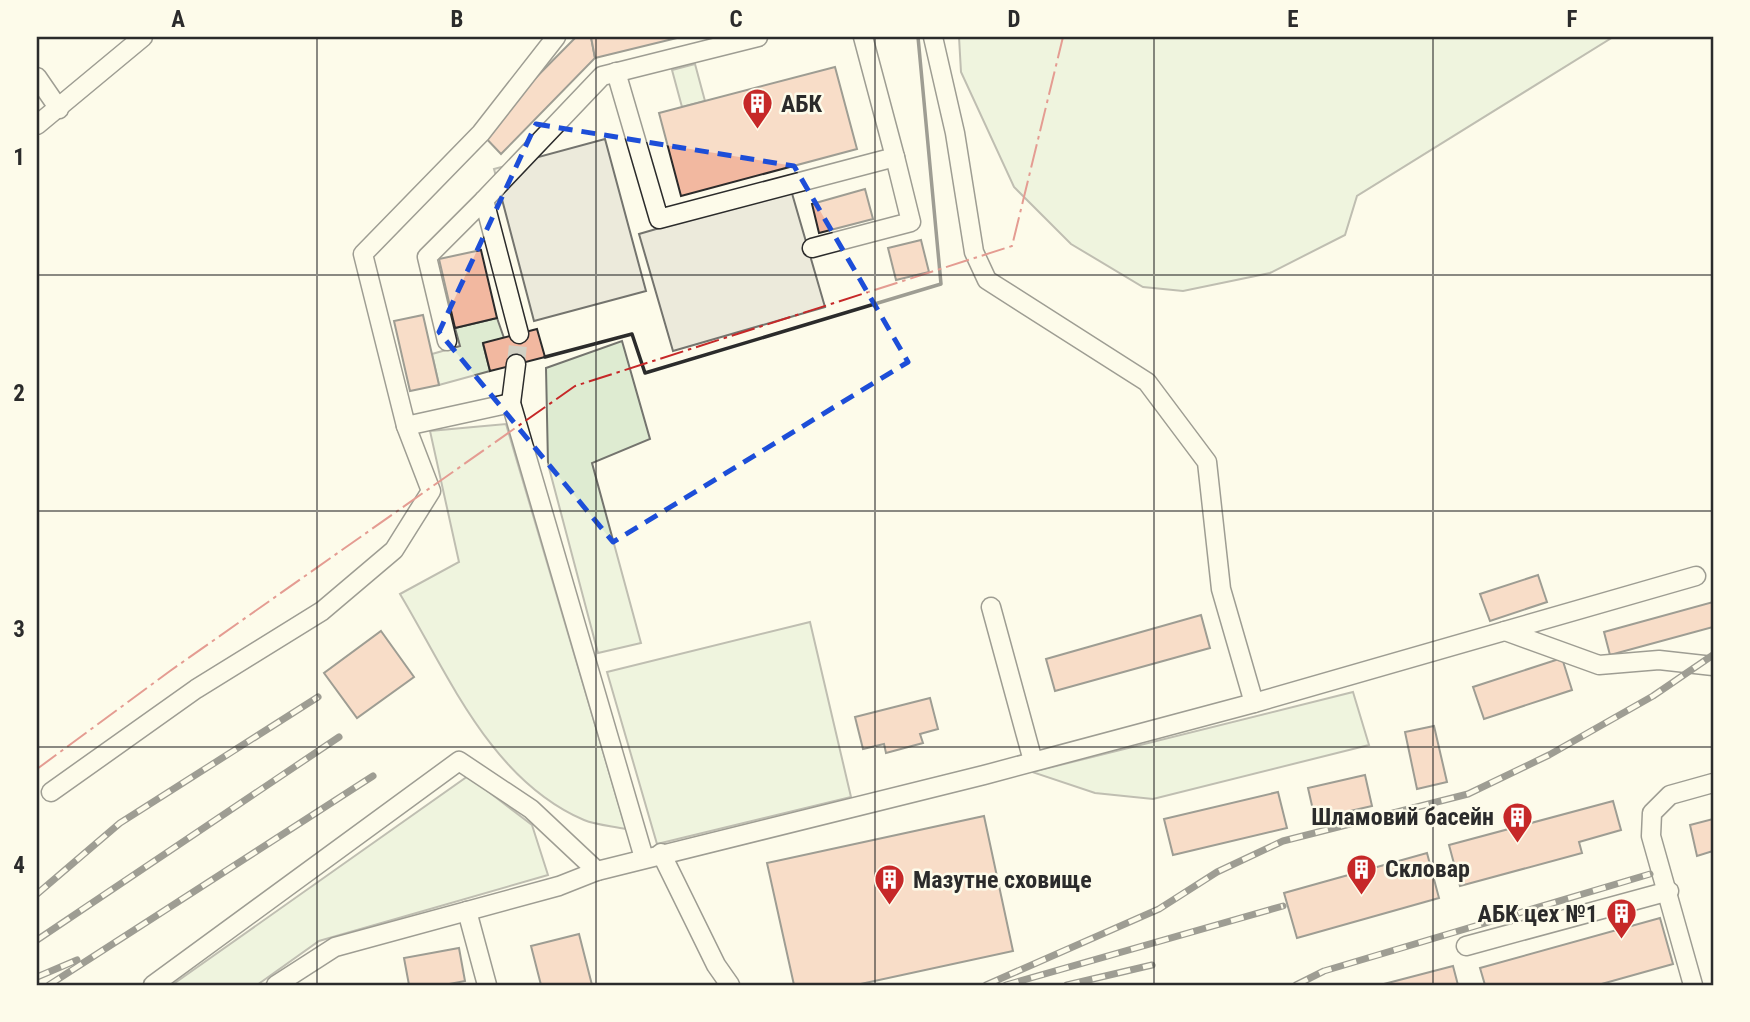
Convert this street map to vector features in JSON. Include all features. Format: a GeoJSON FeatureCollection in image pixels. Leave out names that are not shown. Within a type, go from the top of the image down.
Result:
{"type":"FeatureCollection","features":[{"type":"Feature","properties":{"kind":"street"},"geometry":{"type":"LineString","coordinates":[[37,125],[143,37]]}},
{"type":"Feature","properties":{"kind":"street"},"geometry":{"type":"LineString","coordinates":[[51,792],[196,689],[322,611],[394,550],[431,491],[406,426],[363,254],[481,133],[556,37]]}},
{"type":"Feature","properties":{"kind":"street"},"geometry":{"type":"LineString","coordinates":[[447,341],[427,257],[602,76],[758,37]]}},
{"type":"Feature","properties":{"kind":"street"},"geometry":{"type":"LineString","coordinates":[[812,248],[911,222],[863,37]]}},
{"type":"Feature","properties":{"kind":"street"},"geometry":{"type":"LineString","coordinates":[[933,37],[955,133],[974,252],[987,280],[1147,382],[1207,462],[1221,589],[1254,703]]}},
{"type":"Feature","properties":{"kind":"street"},"geometry":{"type":"LineString","coordinates":[[616,72],[659,219],[895,157]]}},
{"type":"Feature","properties":{"kind":"street"},"geometry":{"type":"LineString","coordinates":[[37,77],[59,109]]}},
{"type":"Feature","properties":{"kind":"street"},"geometry":{"type":"LineString","coordinates":[[484,200],[519,334]]}},
{"type":"Feature","properties":{"kind":"street"},"geometry":{"type":"LineString","coordinates":[[516,365],[511,403],[653,855],[730,985]]}},
{"type":"Feature","properties":{"kind":"street"},"geometry":{"type":"LineString","coordinates":[[406,426],[511,403]]}},
{"type":"Feature","properties":{"kind":"street"},"geometry":{"type":"LineString","coordinates":[[276,985],[335,947],[559,886],[597,871],[1254,703],[1696,576]]}},
{"type":"Feature","properties":{"kind":"street"},"geometry":{"type":"LineString","coordinates":[[991,607],[1033,761]]}},
{"type":"Feature","properties":{"kind":"street"},"geometry":{"type":"LineString","coordinates":[[1505,631],[1599,665],[1659,660],[1713,666]]}},
{"type":"Feature","properties":{"kind":"street"},"geometry":{"type":"LineString","coordinates":[[153,985],[459,761],[531,808],[597,871]]}},
{"type":"Feature","properties":{"kind":"street"},"geometry":{"type":"LineString","coordinates":[[1693,985],[1669,891],[1651,836],[1651,813],[1671,795],[1713,783]]}},
{"type":"Feature","properties":{"kind":"street"},"geometry":{"type":"LineString","coordinates":[[1466,946],[1669,891]]}},
{"type":"Feature","properties":{"kind":"street"},"geometry":{"type":"LineString","coordinates":[[467,911],[487,985]]}},
{"type":"Feature","properties":{"kind":"highlighted area"},"geometry":{"type":"Polygon","coordinates":[[[536,124],[794,166],[908,362],[613,542],[439,332],[536,124]]]}},
{"type":"Feature","properties":{"kind":"green space"},"geometry":{"type":"Polygon","coordinates":[[[959,37],[1613,37],[1357,196],[1345,235],[1270,273],[1183,291],[1143,287],[1071,244],[1014,187],[961,72],[959,37]]]}},
{"type":"Feature","properties":{"kind":"green space"},"geometry":{"type":"Polygon","coordinates":[[[695,64],[705,101],[682,107],[672,70],[695,64]]]}},
{"type":"Feature","properties":{"kind":"green space"},"geometry":{"type":"Polygon","coordinates":[[[497,318],[504,338],[483,344],[490,371],[439,385],[432,354],[460,346],[455,328],[497,318]]]}},
{"type":"Feature","properties":{"kind":"green space"},"geometry":{"type":"Polygon","coordinates":[[[622,341],[650,439],[592,463],[641,643],[598,653],[548,464],[546,368],[622,341]]]}},
{"type":"Feature","properties":{"kind":"green space"},"geometry":{"type":"Polygon","coordinates":[[[506,424],[626,829],[584,820],[551,802],[523,779],[475,723],[400,594],[459,562],[430,431],[506,424]]]}},
{"type":"Feature","properties":{"kind":"green space"},"geometry":{"type":"Polygon","coordinates":[[[810,622],[851,797],[657,844],[607,672],[810,622]]]}},
{"type":"Feature","properties":{"kind":"green space"},"geometry":{"type":"Polygon","coordinates":[[[1353,692],[1369,745],[1153,799],[1095,793],[1032,772],[1353,692]]]}},
{"type":"Feature","properties":{"kind":"green space"},"geometry":{"type":"Polygon","coordinates":[[[468,776],[532,825],[548,875],[319,941],[257,985],[172,985],[468,776]]]}},
{"type":"Feature","properties":{"kind":"shaded area"},"geometry":{"type":"Polygon","coordinates":[[[605,139],[646,291],[534,321],[494,169],[605,139]]]}},
{"type":"Feature","properties":{"kind":"shaded area"},"geometry":{"type":"Polygon","coordinates":[[[791,190],[825,307],[673,351],[639,234],[791,190]]]}},
{"type":"Feature","properties":{"kind":"building"},"geometry":{"type":"Polygon","coordinates":[[[576,37],[591,37],[595,58],[501,154],[481,133],[576,37]]]}},
{"type":"Feature","properties":{"kind":"building"},"geometry":{"type":"Polygon","coordinates":[[[591,37],[681,37],[595,58],[591,37]]]}},
{"type":"Feature","properties":{"kind":"building","name":"АБК"},"geometry":{"type":"Polygon","coordinates":[[[835,67],[857,149],[681,196],[659,113],[835,67]]]}},
{"type":"Feature","properties":{"kind":"building"},"geometry":{"type":"Polygon","coordinates":[[[865,189],[873,219],[819,233],[812,204],[865,189]]]}},
{"type":"Feature","properties":{"kind":"building"},"geometry":{"type":"Polygon","coordinates":[[[921,240],[929,272],[896,280],[888,248],[921,240]]]}},
{"type":"Feature","properties":{"kind":"building"},"geometry":{"type":"Polygon","coordinates":[[[481,250],[497,318],[455,328],[439,259],[481,250]]]}},
{"type":"Feature","properties":{"kind":"building"},"geometry":{"type":"Polygon","coordinates":[[[423,315],[439,385],[410,391],[394,321],[423,315]]]}},
{"type":"Feature","properties":{"kind":"building"},"geometry":{"type":"Polygon","coordinates":[[[537,329],[545,357],[490,371],[483,343],[537,329]]]}},
{"type":"Feature","properties":{"kind":"building"},"geometry":{"type":"Polygon","coordinates":[[[1538,575],[1547,602],[1490,621],[1480,594],[1538,575]]]}},
{"type":"Feature","properties":{"kind":"building"},"geometry":{"type":"Polygon","coordinates":[[[1713,602],[1713,627],[1610,655],[1604,632],[1713,602]]]}},
{"type":"Feature","properties":{"kind":"building"},"geometry":{"type":"Polygon","coordinates":[[[1201,615],[1210,648],[1055,691],[1046,659],[1201,615]]]}},
{"type":"Feature","properties":{"kind":"building"},"geometry":{"type":"Polygon","coordinates":[[[381,631],[414,677],[357,718],[324,673],[381,631]]]}},
{"type":"Feature","properties":{"kind":"building"},"geometry":{"type":"Polygon","coordinates":[[[1562,658],[1572,690],[1484,719],[1473,687],[1562,658]]]}},
{"type":"Feature","properties":{"kind":"building"},"geometry":{"type":"Polygon","coordinates":[[[930,698],[938,729],[920,734],[923,743],[886,753],[884,744],[863,749],[855,717],[930,698]]]}},
{"type":"Feature","properties":{"kind":"building"},"geometry":{"type":"Polygon","coordinates":[[[1434,726],[1447,782],[1417,789],[1405,732],[1434,726]]]}},
{"type":"Feature","properties":{"kind":"building"},"geometry":{"type":"Polygon","coordinates":[[[1365,775],[1372,806],[1315,819],[1308,788],[1365,775]]]}},
{"type":"Feature","properties":{"kind":"building"},"geometry":{"type":"Polygon","coordinates":[[[1278,792],[1287,828],[1173,855],[1164,819],[1278,792]]]}},
{"type":"Feature","properties":{"kind":"building","name":"Шламовий басейн"},"geometry":{"type":"Polygon","coordinates":[[[1613,801],[1621,830],[1579,842],[1582,853],[1460,886],[1449,845],[1613,801]]]}},
{"type":"Feature","properties":{"kind":"building","name":"Мазутне сховище"},"geometry":{"type":"Polygon","coordinates":[[[984,816],[1013,951],[856,985],[794,985],[767,863],[984,816]]]}},
{"type":"Feature","properties":{"kind":"building"},"geometry":{"type":"Polygon","coordinates":[[[1713,819],[1713,851],[1697,856],[1690,825],[1713,819]]]}},
{"type":"Feature","properties":{"kind":"building","name":"Скловар"},"geometry":{"type":"Polygon","coordinates":[[[1427,853],[1439,898],[1297,938],[1284,893],[1427,853]]]}},
{"type":"Feature","properties":{"kind":"building","name":"АБК цех №1"},"geometry":{"type":"Polygon","coordinates":[[[1660,918],[1673,964],[1598,985],[1485,985],[1480,968],[1660,918]]]}},
{"type":"Feature","properties":{"kind":"building"},"geometry":{"type":"Polygon","coordinates":[[[579,934],[592,985],[541,985],[531,946],[579,934]]]}},
{"type":"Feature","properties":{"kind":"building"},"geometry":{"type":"Polygon","coordinates":[[[459,948],[465,981],[444,985],[409,985],[404,958],[459,948]]]}},
{"type":"Feature","properties":{"kind":"building"},"geometry":{"type":"Polygon","coordinates":[[[1453,966],[1458,985],[1380,985],[1453,966]]]}},
{"type":"Feature","properties":{"kind":"tunnel"},"geometry":{"type":"LineString","coordinates":[[516,364],[519,334]]}},
{"type":"Feature","properties":{"kind":"railway"},"geometry":{"type":"LineString","coordinates":[[986,985],[1159,909],[1217,872],[1283,841],[1468,794],[1549,755],[1653,696],[1713,655]]}},
{"type":"Feature","properties":{"kind":"railway"},"geometry":{"type":"LineString","coordinates":[[37,894],[120,823],[318,697]]}},
{"type":"Feature","properties":{"kind":"railway"},"geometry":{"type":"LineString","coordinates":[[37,940],[339,737]]}},
{"type":"Feature","properties":{"kind":"railway"},"geometry":{"type":"LineString","coordinates":[[49,985],[373,776]]}},
{"type":"Feature","properties":{"kind":"railway"},"geometry":{"type":"LineString","coordinates":[[1296,985],[1324,971],[1650,874]]}},
{"type":"Feature","properties":{"kind":"railway"},"geometry":{"type":"LineString","coordinates":[[1006,985],[1283,906]]}},
{"type":"Feature","properties":{"kind":"railway"},"geometry":{"type":"LineString","coordinates":[[37,977],[77,960]]}},
{"type":"Feature","properties":{"kind":"railway"},"geometry":{"type":"LineString","coordinates":[[1067,985],[1152,965]]}},
{"type":"Feature","properties":{"kind":"wall"},"geometry":{"type":"LineString","coordinates":[[545,357],[632,334],[645,373],[941,284],[918,37]]}},
{"type":"Feature","properties":{"kind":"power"},"geometry":{"type":"LineString","coordinates":[[37,769],[170,671],[575,386],[1012,246],[1063,37]]}},
{"type":"Feature","properties":{"kind":"place","name":"АБК"},"geometry":{"type":"Point","coordinates":[758,131]}},
{"type":"Feature","properties":{"kind":"place","name":"Шламовий басейн"},"geometry":{"type":"Point","coordinates":[1517,844]}},
{"type":"Feature","properties":{"kind":"place","name":"Скловар"},"geometry":{"type":"Point","coordinates":[1362,896]}},
{"type":"Feature","properties":{"kind":"place","name":"Мазутне сховище"},"geometry":{"type":"Point","coordinates":[890,907]}},
{"type":"Feature","properties":{"kind":"place","name":"АБК цех №1"},"geometry":{"type":"Point","coordinates":[1621,941]}}]}
